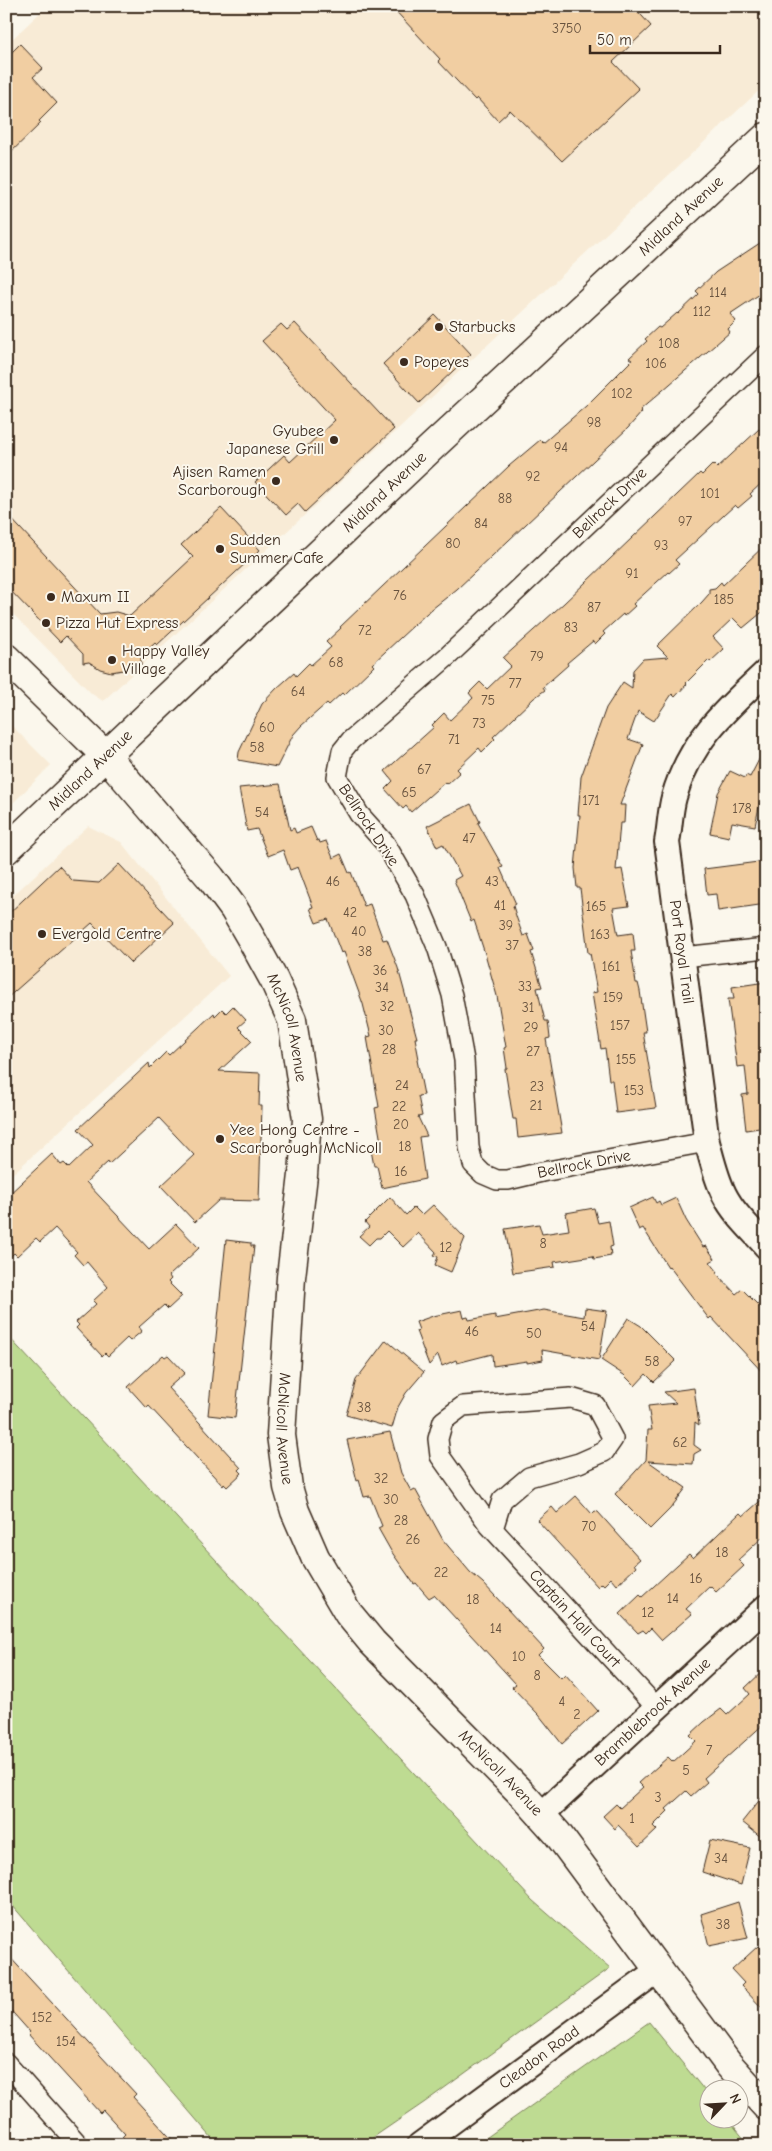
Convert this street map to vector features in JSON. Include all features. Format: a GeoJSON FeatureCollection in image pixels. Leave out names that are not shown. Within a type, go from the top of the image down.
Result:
{"type":"FeatureCollection","features":[{"type":"Feature","properties":{"kind":"main road","name":"Midland Avenue"},"geometry":{"type":"LineString","coordinates":[[6,850],[432,447],[766,137]]}},
{"type":"Feature","properties":{"kind":"main road","name":"McNicoll Avenue"},"geometry":{"type":"LineString","coordinates":[[6,658],[106,756],[211,878],[234,909],[274,980],[292,1020],[307,1119],[303,1175],[291,1277],[281,1435],[285,1469],[295,1511],[315,1556],[348,1613],[372,1642],[557,1833],[729,2065],[766,2106]]}},
{"type":"Feature","properties":{"kind":"street","name":"Bellrock Drive"},"geometry":{"type":"LineString","coordinates":[[707,1142],[508,1180],[497,1180],[483,1174],[473,1164],[469,1147],[464,1060],[452,995],[437,947],[414,895],[385,843],[358,814],[337,777],[342,752],[351,740],[449,655],[766,356]]}},
{"type":"Feature","properties":{"kind":"street","name":"Port Royal Trail"},"geometry":{"type":"LineString","coordinates":[[766,672],[726,708],[705,732],[690,756],[674,798],[667,842],[707,1142],[724,1195],[766,1246]]}},
{"type":"Feature","properties":{"kind":"street"},"geometry":{"type":"LineString","coordinates":[[683,957],[766,948]]}},
{"type":"Feature","properties":{"kind":"street","name":"Captain Hall Court"},"geometry":{"type":"LineString","coordinates":[[493,1529],[502,1500],[529,1477],[579,1463],[604,1452],[613,1439],[594,1405],[571,1398],[464,1406],[443,1421],[438,1439],[440,1456],[493,1529],[657,1708]]}},
{"type":"Feature","properties":{"kind":"street","name":"Bramblebrook Avenue"},"geometry":{"type":"LineString","coordinates":[[541,1815],[766,1607]]}},
{"type":"Feature","properties":{"kind":"street","name":"Cleadon Road"},"geometry":{"type":"LineString","coordinates":[[420,2145],[658,1970]]}},
{"type":"Feature","properties":{"kind":"street"},"geometry":{"type":"LineString","coordinates":[[6,2064],[79,2145]]}},
{"type":"Feature","properties":{"kind":"shaded area"},"geometry":{"type":"Polygon","coordinates":[[[47,6],[766,6],[766,84],[400,427],[103,701],[92,694],[6,607],[6,45],[47,6]]]}},
{"type":"Feature","properties":{"kind":"shaded area"},"geometry":{"type":"Polygon","coordinates":[[[6,720],[51,765],[6,810],[6,720]]]}},
{"type":"Feature","properties":{"kind":"shaded area"},"geometry":{"type":"Polygon","coordinates":[[[88,826],[121,842],[229,976],[6,1180],[6,902],[88,826]]]}},
{"type":"Feature","properties":{"kind":"green space"},"geometry":{"type":"Polygon","coordinates":[[[6,1334],[532,1900],[610,1968],[425,2102],[362,2145],[218,2145],[6,1898],[6,1334]]]}},
{"type":"Feature","properties":{"kind":"green space"},"geometry":{"type":"Polygon","coordinates":[[[649,2022],[700,2085],[700,2128],[735,2128],[749,2145],[476,2145],[649,2022]]]}},
{"type":"Feature","properties":{"kind":"building"},"geometry":{"type":"Polygon","coordinates":[[[391,6],[633,6],[651,26],[613,62],[639,89],[562,161],[510,110],[498,121],[438,61],[440,59],[391,6]]]}},
{"type":"Feature","properties":{"kind":"building"},"geometry":{"type":"Polygon","coordinates":[[[20,44],[43,68],[33,77],[57,103],[39,121],[41,123],[6,157],[6,58],[20,44]]]}},
{"type":"Feature","properties":{"kind":"building"},"geometry":{"type":"Polygon","coordinates":[[[766,239],[766,290],[730,314],[736,321],[728,329],[730,332],[640,410],[642,412],[628,428],[457,589],[427,613],[372,664],[374,666],[344,695],[342,693],[329,705],[327,703],[301,726],[293,735],[277,767],[238,760],[239,752],[262,704],[277,688],[294,673],[296,676],[309,663],[311,665],[331,647],[326,642],[340,627],[509,466],[540,440],[543,443],[586,406],[632,360],[629,358],[647,341],[645,339],[658,327],[660,328],[678,314],[699,294],[696,291],[716,272],[766,239]]]}},
{"type":"Feature","properties":{"kind":"building"},"geometry":{"type":"Polygon","coordinates":[[[435,315],[471,354],[419,403],[383,364],[435,315]]]}},
{"type":"Feature","properties":{"kind":"building"},"geometry":{"type":"Polygon","coordinates":[[[295,323],[394,429],[305,512],[298,504],[286,515],[255,482],[284,455],[290,462],[335,420],[262,341],[281,324],[287,330],[295,323]]]}},
{"type":"Feature","properties":{"kind":"building"},"geometry":{"type":"Polygon","coordinates":[[[759,429],[766,436],[766,479],[750,494],[752,496],[738,508],[735,505],[675,560],[679,564],[633,604],[635,606],[624,616],[623,614],[603,632],[605,634],[595,644],[593,641],[567,663],[568,665],[543,687],[545,690],[493,737],[495,739],[482,752],[479,748],[457,769],[460,772],[447,784],[445,782],[411,812],[406,806],[403,809],[385,789],[393,781],[385,771],[434,727],[432,725],[444,713],[450,720],[473,698],[469,693],[480,682],[487,689],[511,666],[503,658],[564,603],[700,473],[702,475],[713,464],[717,468],[759,429]]]}},
{"type":"Feature","properties":{"kind":"building","name":"Maxum II"},"geometry":{"type":"Polygon","coordinates":[[[221,508],[260,550],[157,645],[155,643],[141,656],[141,665],[134,664],[123,670],[111,672],[100,669],[89,662],[83,663],[83,654],[66,636],[60,642],[6,586],[6,513],[100,614],[116,612],[130,616],[193,557],[181,545],[221,508]]]}},
{"type":"Feature","properties":{"kind":"building"},"geometry":{"type":"Polygon","coordinates":[[[766,544],[766,609],[743,628],[733,618],[713,637],[724,649],[710,662],[709,660],[675,697],[672,694],[654,721],[638,711],[628,739],[643,744],[620,805],[625,805],[624,823],[620,823],[616,870],[622,869],[629,906],[613,908],[618,935],[633,933],[635,951],[631,951],[636,983],[638,983],[640,991],[646,1032],[643,1032],[656,1108],[616,1113],[612,1080],[609,1080],[605,1048],[601,1049],[592,993],[597,992],[590,953],[588,953],[580,888],[577,888],[575,868],[580,815],[578,815],[581,777],[606,708],[623,682],[632,688],[633,670],[643,659],[668,657],[657,646],[702,602],[709,594],[709,589],[715,588],[721,582],[723,585],[766,544]]]}},
{"type":"Feature","properties":{"kind":"building"},"geometry":{"type":"Polygon","coordinates":[[[766,746],[766,805],[760,802],[755,826],[732,822],[729,837],[710,833],[718,793],[730,771],[745,778],[746,775],[750,777],[766,746]]]}},
{"type":"Feature","properties":{"kind":"building"},"geometry":{"type":"Polygon","coordinates":[[[280,784],[290,830],[294,828],[296,833],[311,827],[317,841],[319,840],[320,843],[326,841],[333,858],[341,854],[349,873],[351,872],[364,906],[370,904],[383,940],[387,939],[398,968],[417,1038],[415,1038],[419,1059],[417,1060],[424,1095],[418,1096],[422,1116],[418,1117],[427,1136],[419,1137],[425,1179],[382,1188],[377,1166],[374,1166],[371,1150],[382,1148],[375,1108],[379,1107],[367,1037],[371,1036],[363,1004],[344,952],[341,953],[328,919],[316,923],[310,908],[313,907],[298,867],[290,870],[283,850],[268,856],[257,829],[247,831],[239,788],[280,784]]]}},
{"type":"Feature","properties":{"kind":"building"},"geometry":{"type":"Polygon","coordinates":[[[471,804],[480,822],[478,823],[503,867],[500,868],[516,904],[513,906],[523,936],[528,934],[534,951],[531,952],[542,987],[537,988],[545,1021],[548,1021],[550,1038],[546,1039],[562,1133],[518,1138],[516,1119],[513,1119],[505,1069],[507,1068],[504,1048],[506,1047],[497,996],[486,957],[474,920],[471,922],[454,880],[461,876],[443,844],[437,847],[427,826],[471,804]]]}},
{"type":"Feature","properties":{"kind":"building"},"geometry":{"type":"Polygon","coordinates":[[[766,861],[766,904],[718,911],[716,894],[707,895],[704,869],[766,861]]]}},
{"type":"Feature","properties":{"kind":"building","name":"Evergold Centre"},"geometry":{"type":"Polygon","coordinates":[[[119,864],[174,923],[131,963],[92,923],[6,999],[6,916],[59,866],[73,881],[99,883],[119,864]]]}},
{"type":"Feature","properties":{"kind":"building"},"geometry":{"type":"Polygon","coordinates":[[[766,982],[766,1127],[746,1130],[742,1095],[748,1094],[745,1066],[737,1067],[728,999],[734,999],[732,987],[766,982]]]}},
{"type":"Feature","properties":{"kind":"building"},"geometry":{"type":"Polygon","coordinates":[[[233,1006],[246,1020],[238,1027],[252,1041],[219,1071],[260,1073],[259,1106],[262,1106],[259,1201],[219,1200],[195,1222],[161,1186],[194,1155],[159,1118],[109,1164],[108,1162],[86,1182],[149,1249],[176,1224],[199,1248],[169,1276],[171,1279],[168,1282],[182,1296],[168,1309],[164,1305],[139,1327],[142,1331],[130,1341],[127,1338],[108,1356],[105,1353],[102,1356],[76,1328],[79,1325],[76,1322],[96,1304],[93,1301],[108,1287],[87,1262],[83,1265],[74,1255],[77,1252],[55,1228],[40,1242],[36,1238],[17,1256],[14,1253],[6,1261],[6,1197],[52,1154],[61,1165],[64,1163],[69,1168],[93,1145],[78,1129],[149,1063],[150,1068],[166,1052],[169,1055],[214,1013],[215,1016],[222,1009],[226,1013],[233,1006]]]}},
{"type":"Feature","properties":{"kind":"building"},"geometry":{"type":"Polygon","coordinates":[[[390,1197],[406,1215],[414,1207],[422,1215],[433,1205],[465,1238],[451,1272],[435,1265],[438,1257],[434,1255],[436,1252],[418,1233],[403,1247],[387,1231],[369,1245],[359,1236],[369,1227],[365,1222],[390,1197]]]}},
{"type":"Feature","properties":{"kind":"building"},"geometry":{"type":"Polygon","coordinates":[[[653,1197],[656,1203],[659,1201],[661,1205],[676,1198],[686,1220],[703,1247],[706,1246],[715,1259],[710,1262],[718,1272],[716,1273],[736,1294],[742,1289],[766,1313],[766,1376],[711,1317],[709,1319],[668,1267],[643,1228],[639,1230],[629,1208],[653,1197]]]}},
{"type":"Feature","properties":{"kind":"building"},"geometry":{"type":"Polygon","coordinates":[[[594,1208],[598,1223],[609,1221],[613,1246],[610,1247],[611,1256],[594,1259],[593,1256],[554,1262],[555,1267],[513,1273],[505,1229],[539,1224],[542,1234],[569,1230],[566,1213],[594,1208]]]}},
{"type":"Feature","properties":{"kind":"building"},"geometry":{"type":"Polygon","coordinates":[[[226,1240],[251,1243],[251,1246],[254,1246],[235,1418],[208,1415],[226,1240]]]}},
{"type":"Feature","properties":{"kind":"building"},"geometry":{"type":"Polygon","coordinates":[[[585,1308],[607,1311],[599,1360],[542,1350],[543,1360],[527,1363],[527,1361],[493,1366],[492,1354],[457,1363],[456,1360],[442,1366],[438,1355],[429,1365],[416,1331],[419,1330],[416,1322],[433,1316],[462,1310],[464,1318],[468,1317],[469,1320],[495,1315],[495,1319],[544,1310],[584,1317],[585,1308]]]}},
{"type":"Feature","properties":{"kind":"building"},"geometry":{"type":"Polygon","coordinates":[[[628,1318],[641,1326],[676,1361],[654,1382],[646,1374],[635,1386],[624,1375],[601,1360],[628,1318]]]}},
{"type":"Feature","properties":{"kind":"building"},"geometry":{"type":"Polygon","coordinates":[[[386,1340],[424,1372],[406,1393],[398,1407],[392,1428],[346,1415],[356,1380],[386,1340]]]}},
{"type":"Feature","properties":{"kind":"building"},"geometry":{"type":"Polygon","coordinates":[[[163,1355],[165,1357],[168,1355],[185,1373],[168,1388],[241,1468],[239,1470],[242,1473],[227,1487],[224,1484],[223,1486],[149,1406],[147,1408],[128,1387],[163,1355]]]}},
{"type":"Feature","properties":{"kind":"building"},"geometry":{"type":"Polygon","coordinates":[[[694,1388],[699,1425],[695,1422],[694,1445],[701,1450],[694,1454],[693,1464],[648,1461],[686,1488],[670,1509],[650,1529],[615,1494],[646,1460],[648,1430],[652,1430],[648,1406],[676,1403],[664,1392],[694,1388]]]}},
{"type":"Feature","properties":{"kind":"building"},"geometry":{"type":"Polygon","coordinates":[[[390,1432],[401,1473],[411,1491],[415,1489],[443,1540],[470,1572],[483,1583],[544,1649],[538,1655],[561,1678],[565,1674],[598,1711],[562,1744],[539,1715],[512,1687],[516,1684],[434,1595],[429,1598],[416,1583],[414,1584],[391,1551],[378,1528],[382,1526],[370,1496],[364,1497],[359,1480],[357,1481],[347,1440],[390,1432]]]}},
{"type":"Feature","properties":{"kind":"building"},"geometry":{"type":"Polygon","coordinates":[[[576,1496],[592,1514],[595,1511],[598,1512],[640,1559],[634,1564],[636,1567],[617,1585],[611,1578],[604,1585],[602,1583],[598,1587],[537,1520],[552,1507],[557,1513],[576,1496]]]}},
{"type":"Feature","properties":{"kind":"building"},"geometry":{"type":"Polygon","coordinates":[[[766,1496],[766,1534],[738,1560],[744,1566],[716,1592],[710,1586],[686,1609],[692,1614],[662,1640],[651,1628],[646,1633],[643,1630],[638,1633],[620,1614],[640,1595],[642,1597],[689,1554],[693,1558],[740,1513],[743,1516],[766,1496]]]}},
{"type":"Feature","properties":{"kind":"building"},"geometry":{"type":"Polygon","coordinates":[[[766,1668],[766,1722],[704,1778],[707,1782],[691,1796],[686,1791],[666,1809],[668,1811],[653,1826],[657,1830],[639,1847],[618,1825],[615,1829],[603,1816],[616,1804],[620,1808],[643,1787],[639,1783],[668,1757],[673,1762],[696,1741],[690,1735],[704,1722],[721,1709],[727,1715],[750,1694],[745,1688],[766,1668]]]}},
{"type":"Feature","properties":{"kind":"building"},"geometry":{"type":"Polygon","coordinates":[[[766,1792],[766,1841],[742,1822],[766,1792]]]}},
{"type":"Feature","properties":{"kind":"building"},"geometry":{"type":"Polygon","coordinates":[[[710,1840],[750,1848],[741,1885],[702,1872],[710,1840]]]}},
{"type":"Feature","properties":{"kind":"building"},"geometry":{"type":"Polygon","coordinates":[[[738,1902],[748,1938],[709,1946],[701,1914],[738,1902]]]}},
{"type":"Feature","properties":{"kind":"building"},"geometry":{"type":"Polygon","coordinates":[[[758,1946],[766,1954],[766,2012],[741,1986],[744,1983],[732,1970],[758,1946]]]}},
{"type":"Feature","properties":{"kind":"building"},"geometry":{"type":"Polygon","coordinates":[[[6,1953],[136,2094],[133,2097],[177,2145],[129,2145],[122,2137],[125,2134],[103,2110],[100,2113],[28,2034],[30,2032],[6,2005],[6,1953]]]}},
{"type":"Feature","properties":{"kind":"place","name":"Starbucks"},"geometry":{"type":"Point","coordinates":[439,327]}},
{"type":"Feature","properties":{"kind":"place","name":"Popeyes"},"geometry":{"type":"Point","coordinates":[404,362]}},
{"type":"Feature","properties":{"kind":"place","name":"Gyubee Japanese Grill"},"geometry":{"type":"Point","coordinates":[334,440]}},
{"type":"Feature","properties":{"kind":"place","name":"Ajisen Ramen Scarborough"},"geometry":{"type":"Point","coordinates":[276,481]}},
{"type":"Feature","properties":{"kind":"place","name":"Sudden Summer Cafe"},"geometry":{"type":"Point","coordinates":[220,549]}},
{"type":"Feature","properties":{"kind":"place","name":"Maxum II"},"geometry":{"type":"Point","coordinates":[51,597]}},
{"type":"Feature","properties":{"kind":"place","name":"Pizza Hut Express"},"geometry":{"type":"Point","coordinates":[46,623]}},
{"type":"Feature","properties":{"kind":"place","name":"Happy Valley Village"},"geometry":{"type":"Point","coordinates":[112,660]}},
{"type":"Feature","properties":{"kind":"place","name":"Evergold Centre"},"geometry":{"type":"Point","coordinates":[42,934]}},
{"type":"Feature","properties":{"kind":"place","name":"Yee Hong Centre - Scarborough McNicoll"},"geometry":{"type":"Point","coordinates":[220,1139]}}]}
